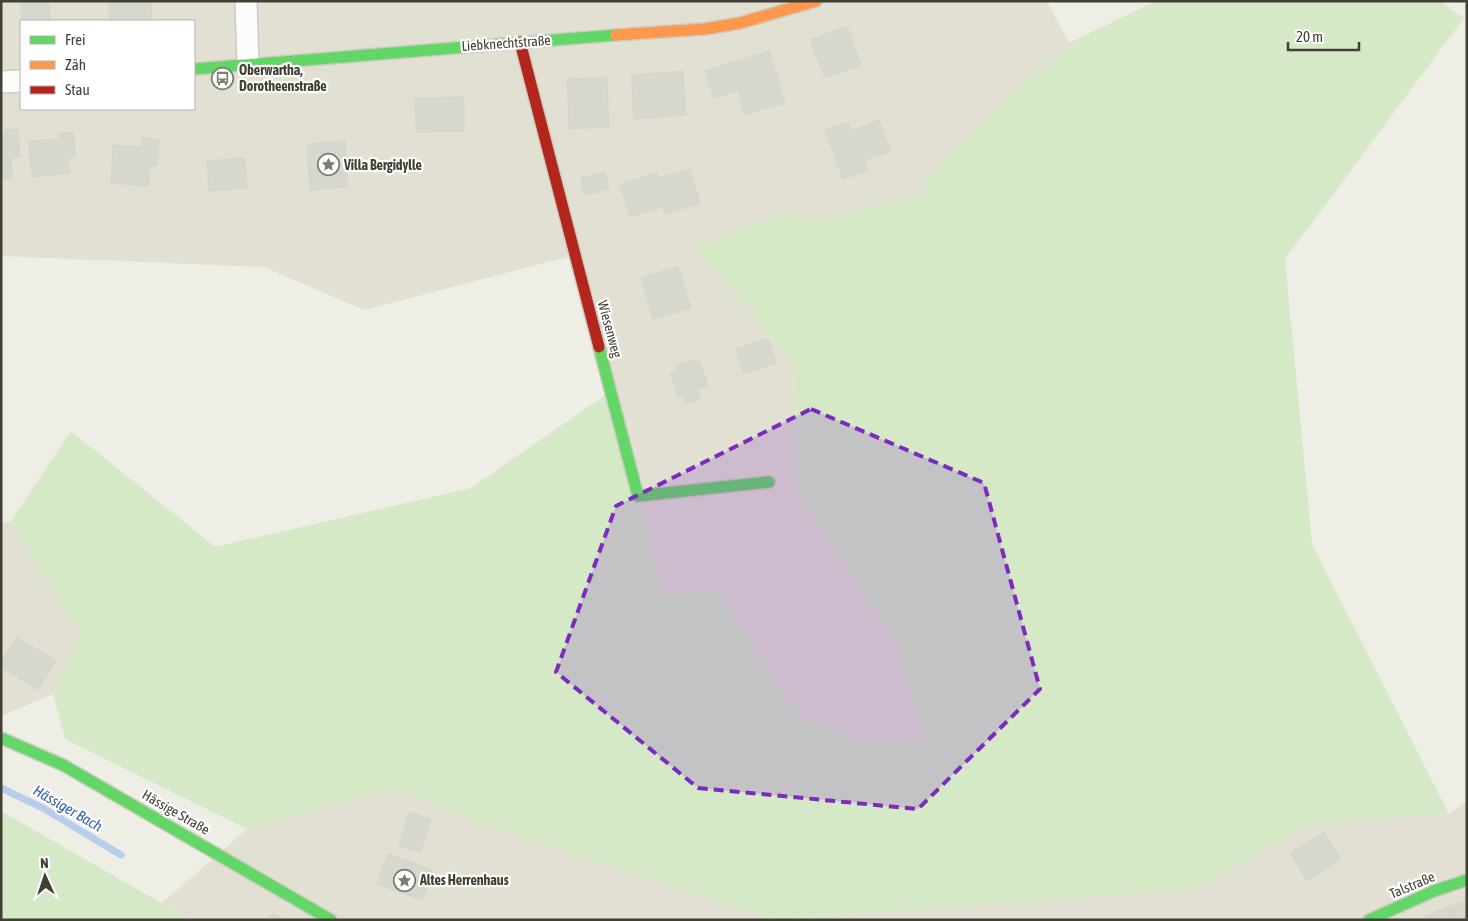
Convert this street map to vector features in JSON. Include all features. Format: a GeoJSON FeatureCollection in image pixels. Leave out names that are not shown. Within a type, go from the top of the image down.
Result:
{"type":"FeatureCollection","features":[{"type":"Feature","properties":{"kind":"street"},"geometry":{"type":"LineString","coordinates":[[246,1],[248,64]]}},
{"type":"Feature","properties":{"kind":"street","name":"Liebknechtstraße"},"geometry":{"type":"LineString","coordinates":[[195,68],[705,29],[740,22],[816,1]]}},
{"type":"Feature","properties":{"kind":"street","name":"Wiesenweg"},"geometry":{"type":"LineString","coordinates":[[520,42],[638,496],[769,482]]}},
{"type":"Feature","properties":{"kind":"street"},"geometry":{"type":"LineString","coordinates":[[1,82],[20,81]]}},
{"type":"Feature","properties":{"kind":"street","name":"Hässige Straße"},"geometry":{"type":"LineString","coordinates":[[1,738],[63,765],[331,920]]}},
{"type":"Feature","properties":{"kind":"street","name":"Talstraße"},"geometry":{"type":"LineString","coordinates":[[1369,920],[1434,891],[1467,880]]}},
{"type":"Feature","properties":{"kind":"highlighted area"},"geometry":{"type":"Polygon","coordinates":[[[811,409],[984,483],[1040,689],[918,809],[698,788],[556,672],[616,506],[811,409]]]}},
{"type":"Feature","properties":{"kind":"shaded area"},"geometry":{"type":"Polygon","coordinates":[[[1,1],[1047,1],[1069,43],[953,150],[916,196],[819,221],[782,213],[696,247],[794,363],[797,493],[896,644],[925,737],[872,744],[804,719],[774,678],[663,594],[575,255],[364,310],[264,267],[1,256],[1,1]]]}},
{"type":"Feature","properties":{"kind":"shaded area"},"geometry":{"type":"Polygon","coordinates":[[[10,522],[81,636],[53,694],[1,716],[1,523],[10,522]]]}},
{"type":"Feature","properties":{"kind":"shaded area"},"geometry":{"type":"Polygon","coordinates":[[[395,787],[474,821],[776,920],[191,920],[162,903],[247,829],[395,787]]]}},
{"type":"Feature","properties":{"kind":"shaded area"},"geometry":{"type":"Polygon","coordinates":[[[1467,801],[1467,920],[776,920],[1196,889],[1311,822],[1449,814],[1467,801]]]}},
{"type":"Feature","properties":{"kind":"green space"},"geometry":{"type":"Polygon","coordinates":[[[1156,1],[1440,1],[1464,18],[1285,259],[1312,544],[1449,814],[1311,822],[1196,889],[776,920],[474,821],[395,787],[247,829],[65,739],[53,694],[81,636],[10,522],[71,431],[215,547],[471,488],[611,391],[663,594],[719,591],[774,678],[804,719],[872,744],[925,737],[896,644],[797,493],[794,363],[695,247],[782,213],[819,221],[916,196],[953,150],[1069,43],[1156,1]]]}},
{"type":"Feature","properties":{"kind":"green space"},"geometry":{"type":"Polygon","coordinates":[[[1,811],[191,920],[1,920],[1,811]]]}},
{"type":"Feature","properties":{"kind":"building"},"geometry":{"type":"Polygon","coordinates":[[[20,1],[49,1],[50,20],[22,20],[20,1]]]}},
{"type":"Feature","properties":{"kind":"building"},"geometry":{"type":"Polygon","coordinates":[[[108,1],[151,1],[152,20],[110,20],[108,1]]]}},
{"type":"Feature","properties":{"kind":"building"},"geometry":{"type":"Polygon","coordinates":[[[847,26],[861,65],[825,78],[810,40],[847,26]]]}},
{"type":"Feature","properties":{"kind":"building"},"geometry":{"type":"Polygon","coordinates":[[[769,51],[785,103],[745,114],[738,91],[714,98],[705,71],[769,51]]]}},
{"type":"Feature","properties":{"kind":"building"},"geometry":{"type":"Polygon","coordinates":[[[683,71],[686,115],[634,119],[631,75],[683,71]]]}},
{"type":"Feature","properties":{"kind":"building"},"geometry":{"type":"Polygon","coordinates":[[[607,77],[609,127],[569,129],[567,79],[607,77]]]}},
{"type":"Feature","properties":{"kind":"building"},"geometry":{"type":"Polygon","coordinates":[[[464,97],[464,131],[416,132],[415,98],[464,97]]]}},
{"type":"Feature","properties":{"kind":"building"},"geometry":{"type":"Polygon","coordinates":[[[879,120],[890,151],[864,160],[867,171],[843,179],[825,130],[848,122],[851,131],[879,120]]]}},
{"type":"Feature","properties":{"kind":"building"},"geometry":{"type":"Polygon","coordinates":[[[18,129],[20,157],[11,158],[12,179],[1,180],[1,133],[5,133],[5,130],[18,129]]]}},
{"type":"Feature","properties":{"kind":"building"},"geometry":{"type":"Polygon","coordinates":[[[73,132],[75,157],[68,158],[70,173],[32,177],[29,141],[60,139],[59,133],[73,132]]]}},
{"type":"Feature","properties":{"kind":"building"},"geometry":{"type":"Polygon","coordinates":[[[142,138],[159,139],[157,166],[150,165],[149,186],[111,183],[113,145],[142,147],[142,138]]]}},
{"type":"Feature","properties":{"kind":"building"},"geometry":{"type":"Polygon","coordinates":[[[345,141],[347,187],[310,190],[307,144],[345,141]]]}},
{"type":"Feature","properties":{"kind":"building"},"geometry":{"type":"Polygon","coordinates":[[[245,158],[247,188],[209,191],[207,161],[245,158]]]}},
{"type":"Feature","properties":{"kind":"building"},"geometry":{"type":"Polygon","coordinates":[[[690,169],[700,203],[665,214],[663,207],[630,217],[620,184],[657,173],[658,178],[690,169]]]}},
{"type":"Feature","properties":{"kind":"building"},"geometry":{"type":"Polygon","coordinates":[[[605,172],[609,189],[585,195],[581,178],[605,172]]]}},
{"type":"Feature","properties":{"kind":"building"},"geometry":{"type":"Polygon","coordinates":[[[678,266],[691,308],[653,319],[641,278],[678,266]]]}},
{"type":"Feature","properties":{"kind":"building"},"geometry":{"type":"Polygon","coordinates":[[[768,338],[777,363],[744,374],[736,349],[768,338]]]}},
{"type":"Feature","properties":{"kind":"building"},"geometry":{"type":"Polygon","coordinates":[[[695,359],[697,364],[700,362],[708,386],[697,389],[701,399],[686,404],[683,394],[678,396],[670,373],[679,370],[677,365],[695,359]]]}},
{"type":"Feature","properties":{"kind":"building"},"geometry":{"type":"Polygon","coordinates":[[[17,637],[56,661],[38,690],[1,667],[1,662],[17,637]]]}},
{"type":"Feature","properties":{"kind":"building"},"geometry":{"type":"Polygon","coordinates":[[[409,812],[431,819],[420,852],[399,846],[409,812]]]}},
{"type":"Feature","properties":{"kind":"building"},"geometry":{"type":"Polygon","coordinates":[[[1324,832],[1341,859],[1307,881],[1290,853],[1324,832]]]}},
{"type":"Feature","properties":{"kind":"building"},"geometry":{"type":"Polygon","coordinates":[[[388,854],[433,870],[422,900],[377,884],[388,854]]]}},
{"type":"Feature","properties":{"kind":"building"},"geometry":{"type":"Polygon","coordinates":[[[1467,901],[1467,920],[1455,920],[1450,906],[1467,901]]]}},
{"type":"Feature","properties":{"kind":"building"},"geometry":{"type":"Polygon","coordinates":[[[1450,906],[1455,920],[1426,920],[1425,916],[1450,906]]]}},
{"type":"Feature","properties":{"kind":"building"},"geometry":{"type":"Polygon","coordinates":[[[273,913],[283,919],[268,920],[273,913]]]}},
{"type":"Feature","properties":{"kind":"waterway","name":"Hässiger Bach"},"geometry":{"type":"LineString","coordinates":[[1,788],[43,808],[121,855]]}},
{"type":"Feature","properties":{"kind":"traffic: fast"},"geometry":{"type":"LineString","coordinates":[[195,69],[616,35]]}},
{"type":"Feature","properties":{"kind":"traffic: fast"},"geometry":{"type":"LineString","coordinates":[[599,347],[638,496],[769,482]]}},
{"type":"Feature","properties":{"kind":"traffic: fast"},"geometry":{"type":"LineString","coordinates":[[1,738],[63,765],[331,920]]}},
{"type":"Feature","properties":{"kind":"traffic: fast"},"geometry":{"type":"LineString","coordinates":[[1369,920],[1434,891],[1467,880]]}},
{"type":"Feature","properties":{"kind":"traffic: slow"},"geometry":{"type":"LineString","coordinates":[[616,35],[705,29],[740,23],[816,1]]}},
{"type":"Feature","properties":{"kind":"traffic: jam"},"geometry":{"type":"LineString","coordinates":[[520,42],[599,347]]}},
{"type":"Feature","properties":{"kind":"place","name":"Oberwartha, Dorotheenstraße"},"geometry":{"type":"Point","coordinates":[223,78]}},
{"type":"Feature","properties":{"kind":"place","name":"Villa Bergidylle"},"geometry":{"type":"Point","coordinates":[328,165]}},
{"type":"Feature","properties":{"kind":"place","name":"Altes Herrenhaus"},"geometry":{"type":"Point","coordinates":[404,880]}}]}
